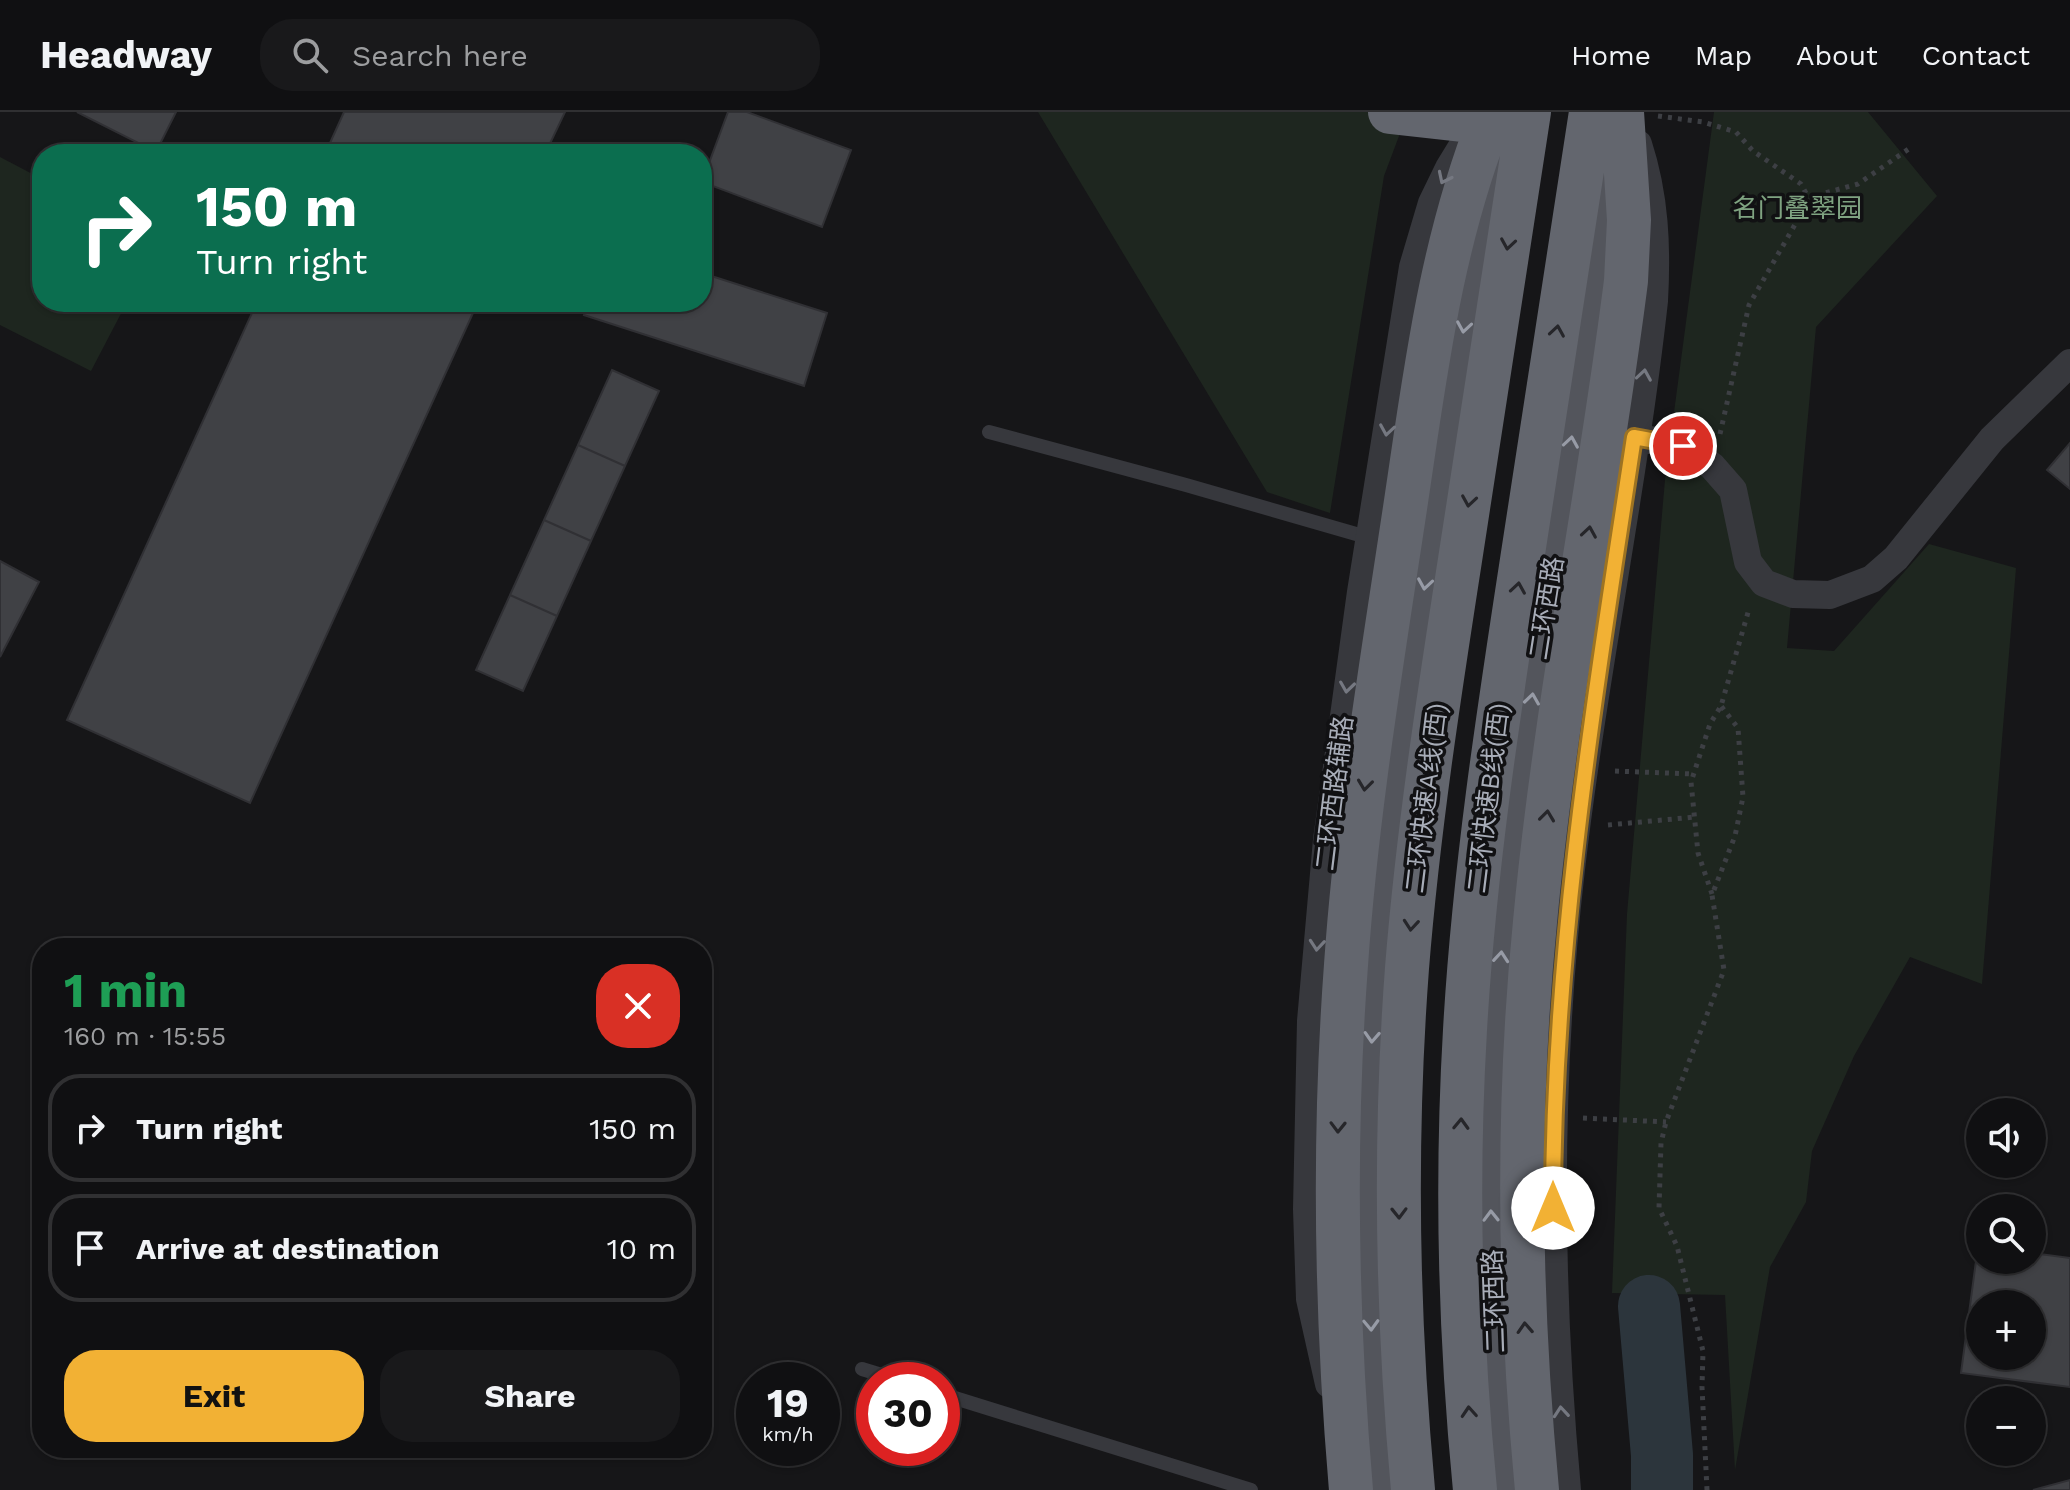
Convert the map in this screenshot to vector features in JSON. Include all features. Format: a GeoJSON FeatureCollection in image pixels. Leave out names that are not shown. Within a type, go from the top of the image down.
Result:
{"type":"FeatureCollection","features":[{"type":"Feature","properties":{"kind":"highway"},"geometry":{"type":"LineString","coordinates":[[1390,112],[1462,120],[1502,120],[1564,112]]}},
{"type":"Feature","properties":{"kind":"highway"},"geometry":{"type":"LineString","coordinates":[[1351,1490],[1341,1342],[1337,1209],[1341,1039],[1383,553],[1441,277],[1461,201],[1495,112]]}},
{"type":"Feature","properties":{"kind":"highway","name":"二环快速A线(西)"},"geometry":{"type":"LineString","coordinates":[[1413,1490],[1402,1339],[1399,1209],[1401,1086],[1412,910],[1436,716],[1529,112]]}},
{"type":"Feature","properties":{"kind":"highway","name":"二环快速B线(西)"},"geometry":{"type":"LineString","coordinates":[[1475,1490],[1464,1337],[1460,1209],[1469,973],[1494,740],[1591,112]]}},
{"type":"Feature","properties":{"kind":"highway"},"geometry":{"type":"LineString","coordinates":[[1537,1490],[1525,1334],[1522,1193],[1525,1049],[1538,894],[1554,764],[1626,281],[1628,112]]}},
{"type":"Feature","properties":{"kind":"main road"},"geometry":{"type":"LineString","coordinates":[[1382,1490],[1372,1341],[1368,1209],[1371,1055],[1382,907],[1412,665],[1495,112]]}},
{"type":"Feature","properties":{"kind":"main road","name":"二环西路"},"geometry":{"type":"LineString","coordinates":[[1506,1490],[1494,1335],[1491,1208],[1499,976],[1525,744],[1628,112]]}},
{"type":"Feature","properties":{"kind":"street","name":"二环西路辅路"},"geometry":{"type":"LineString","coordinates":[[1362,1490],[1333,1400],[1310,1299],[1308,1275],[1307,1145],[1311,1021],[1321,901],[1339,749],[1383,553],[1408,292],[1418,244],[1432,203],[1449,168],[1485,112]]}},
{"type":"Feature","properties":{"kind":"street"},"geometry":{"type":"LineString","coordinates":[[1567,1490],[1553,1269],[1554,1117],[1560,981],[1576,828],[1651,329],[1656,250],[1653,207],[1646,172],[1628,112]]}},
{"type":"Feature","properties":{"kind":"street"},"geometry":{"type":"LineString","coordinates":[[1634,437],[1683,446],[1712,466],[1733,490],[1748,562],[1764,583],[1793,594],[1830,595],[1872,579],[1896,558],[1992,439],[2070,363]]}},
{"type":"Feature","properties":{"kind":"lane"},"geometry":{"type":"LineString","coordinates":[[989,432],[1186,485],[1383,553]]}},
{"type":"Feature","properties":{"kind":"lane"},"geometry":{"type":"LineString","coordinates":[[960,1400],[1251,1490]]}},
{"type":"Feature","properties":{"kind":"path"},"geometry":{"type":"LineString","coordinates":[[1628,112],[1703,122],[1736,132],[1753,151],[1801,184],[1812,204]]}},
{"type":"Feature","properties":{"kind":"path"},"geometry":{"type":"LineString","coordinates":[[1712,466],[1749,305],[1801,214],[1825,193],[1858,184],[1913,146]]}},
{"type":"Feature","properties":{"kind":"path"},"geometry":{"type":"LineString","coordinates":[[1707,1490],[1703,1351],[1677,1246],[1659,1208],[1661,1143],[1666,1122],[1724,970],[1712,895],[1698,853],[1691,782],[1710,724],[1721,706],[1746,613],[1764,583]]}},
{"type":"Feature","properties":{"kind":"path"},"geometry":{"type":"LineString","coordinates":[[1712,895],[1735,836],[1743,797],[1738,728],[1721,706]]}},
{"type":"Feature","properties":{"kind":"path"},"geometry":{"type":"LineString","coordinates":[[1585,765],[1595,770],[1694,774]]}},
{"type":"Feature","properties":{"kind":"path"},"geometry":{"type":"LineString","coordinates":[[1576,828],[1695,817]]}},
{"type":"Feature","properties":{"kind":"path"},"geometry":{"type":"LineString","coordinates":[[1554,1117],[1666,1122]]}},
{"type":"Feature","properties":{"kind":"green space"},"geometry":{"type":"Polygon","coordinates":[[[1038,112],[1408,112],[1384,176],[1330,513],[1267,492],[1038,112]]]}},
{"type":"Feature","properties":{"kind":"green space","name":"名门叠翠园"},"geometry":{"type":"Polygon","coordinates":[[[1714,112],[1868,112],[1937,196],[1816,327],[1787,648],[1834,651],[1929,544],[2016,568],[1982,984],[1910,957],[1854,1056],[1812,1151],[1806,1202],[1770,1267],[1735,1470],[1725,1295],[1612,1293],[1627,914],[1665,480],[1714,112]]]}},
{"type":"Feature","properties":{"kind":"green space"},"geometry":{"type":"Polygon","coordinates":[[[0,157],[32,174],[32,312],[122,312],[91,371],[0,325],[0,157]]]}},
{"type":"Feature","properties":{"kind":"building"},"geometry":{"type":"Polygon","coordinates":[[[77,112],[176,112],[160,144],[140,144],[77,112]]]}},
{"type":"Feature","properties":{"kind":"building"},"geometry":{"type":"Polygon","coordinates":[[[344,112],[565,112],[550,144],[330,144],[344,112]]]}},
{"type":"Feature","properties":{"kind":"building"},"geometry":{"type":"Polygon","coordinates":[[[728,112],[747,112],[851,150],[822,227],[712,186],[712,155],[728,112]]]}},
{"type":"Feature","properties":{"kind":"building"},"geometry":{"type":"Polygon","coordinates":[[[712,276],[827,313],[804,386],[584,315],[585,312],[712,312],[712,276]]]}},
{"type":"Feature","properties":{"kind":"building"},"geometry":{"type":"Polygon","coordinates":[[[252,312],[473,312],[250,803],[67,720],[252,312]]]}},
{"type":"Feature","properties":{"kind":"building"},"geometry":{"type":"Polygon","coordinates":[[[612,370],[659,391],[625,466],[578,445],[612,370]]]}},
{"type":"Feature","properties":{"kind":"building"},"geometry":{"type":"Polygon","coordinates":[[[2070,443],[2070,489],[2047,470],[2070,443]]]}},
{"type":"Feature","properties":{"kind":"building"},"geometry":{"type":"Polygon","coordinates":[[[578,445],[625,466],[591,541],[544,520],[578,445]]]}},
{"type":"Feature","properties":{"kind":"building"},"geometry":{"type":"Polygon","coordinates":[[[544,520],[591,541],[557,616],[510,595],[544,520]]]}},
{"type":"Feature","properties":{"kind":"building"},"geometry":{"type":"Polygon","coordinates":[[[0,561],[39,582],[0,657],[0,561]]]}},
{"type":"Feature","properties":{"kind":"building"},"geometry":{"type":"Polygon","coordinates":[[[510,595],[557,616],[523,691],[476,670],[510,595]]]}},
{"type":"Feature","properties":{"kind":"building"},"geometry":{"type":"Polygon","coordinates":[[[2046,1255],[2070,1258],[2070,1387],[1961,1373],[1966,1336],[1966,1370],[2046,1370],[2046,1290],[1972,1290],[1974,1274],[2046,1274],[2046,1255]]]}},
{"type":"Feature","properties":{"kind":"building"},"geometry":{"type":"Polygon","coordinates":[[[2070,1480],[2070,1490],[2033,1490],[2070,1480]]]}},
{"type":"Feature","properties":{"kind":"waterway"},"geometry":{"type":"LineString","coordinates":[[1649,1306],[1662,1455],[1662,1490]]}},
{"type":"Feature","properties":{"kind":"route"},"geometry":{"type":"LineString","coordinates":[[1553,1208],[1554,1092],[1560,981],[1571,869],[1634,437],[1683,446]]}}]}
